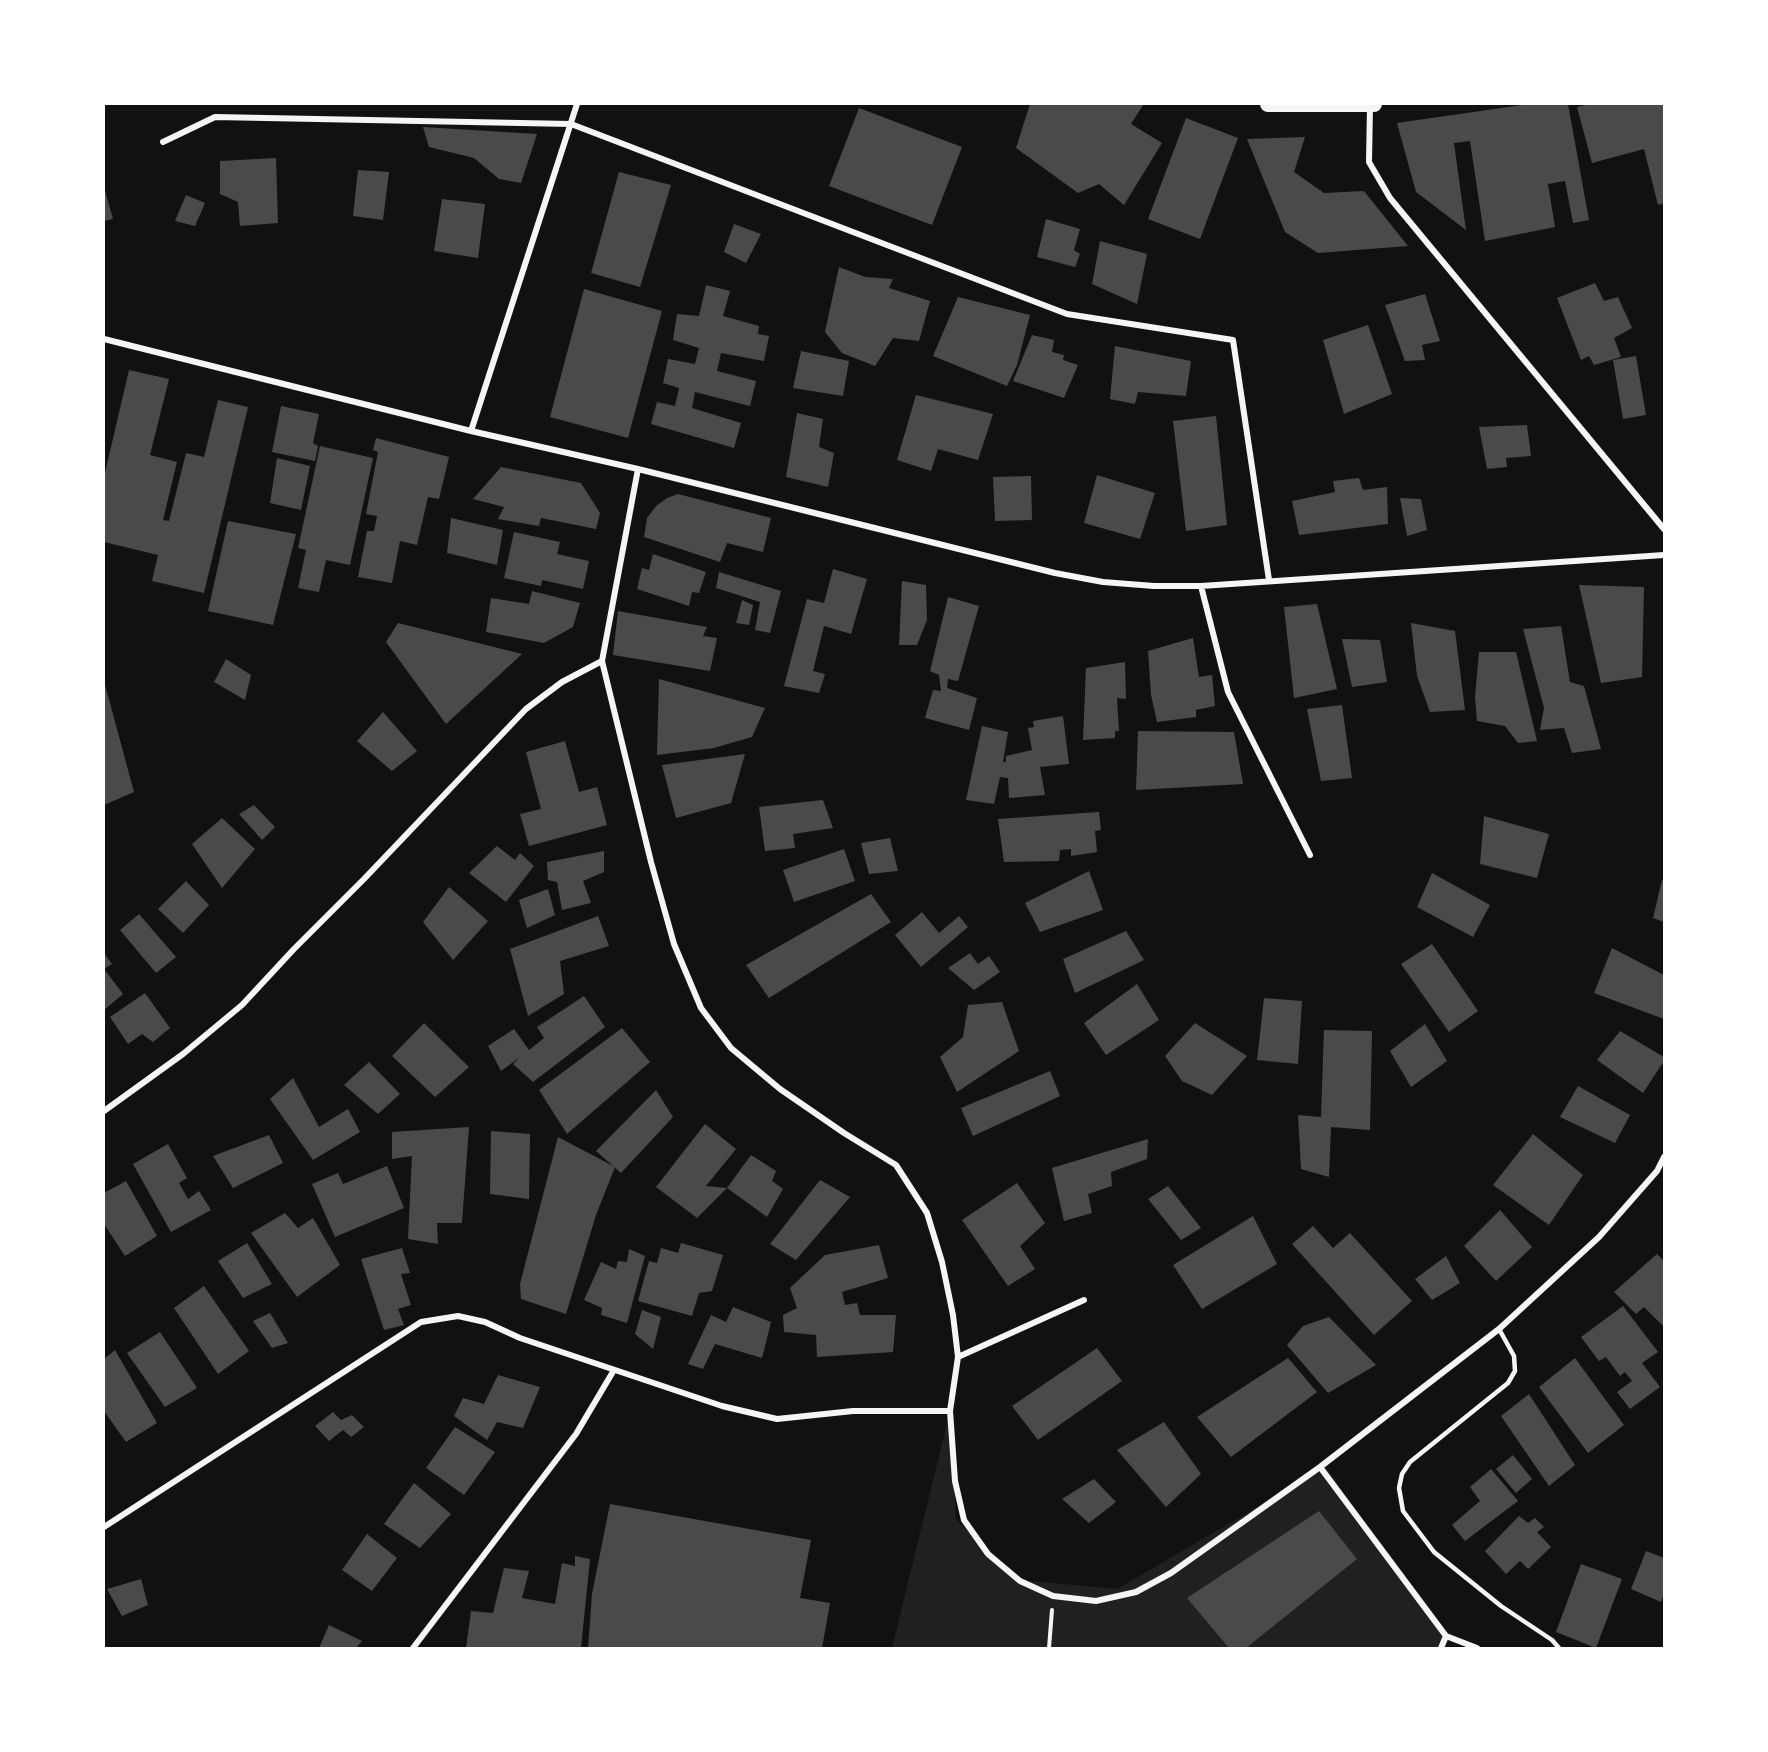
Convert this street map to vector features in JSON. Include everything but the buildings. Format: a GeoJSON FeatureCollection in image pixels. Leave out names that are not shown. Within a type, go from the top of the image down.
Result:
{"type":"FeatureCollection","features":[{"type":"Feature","properties":{"kind":"highway"},"geometry":{"type":"LineString","coordinates":[[1268,104],[1371,104]]}},
{"type":"Feature","properties":{"kind":"street"},"geometry":{"type":"LineString","coordinates":[[471,431],[577,104]]}},
{"type":"Feature","properties":{"kind":"street"},"geometry":{"type":"LineString","coordinates":[[1371,104],[1369,162],[1390,198],[1665,529]]}},
{"type":"Feature","properties":{"kind":"street"},"geometry":{"type":"LineString","coordinates":[[163,142],[215,117],[571,124],[1067,314],[1233,340],[1269,580]]}},
{"type":"Feature","properties":{"kind":"street"},"geometry":{"type":"LineString","coordinates":[[104,339],[471,431],[638,469],[1055,573],[1103,582],[1154,586],[1201,586],[1665,555]]}},
{"type":"Feature","properties":{"kind":"street"},"geometry":{"type":"LineString","coordinates":[[638,469],[602,661],[651,862],[674,944],[701,1008],[731,1048],[780,1089],[844,1133],[896,1164],[927,1213],[942,1262],[953,1315],[958,1357],[950,1411],[955,1481],[964,1520],[988,1554],[1020,1581],[1053,1596],[1096,1600],[1136,1592],[1171,1573],[1320,1467],[1499,1329],[1599,1237],[1657,1171],[1665,1157]]}},
{"type":"Feature","properties":{"kind":"street"},"geometry":{"type":"LineString","coordinates":[[1201,586],[1228,692],[1310,855]]}},
{"type":"Feature","properties":{"kind":"street"},"geometry":{"type":"LineString","coordinates":[[104,1111],[183,1054],[242,1005],[526,709],[562,682],[602,661]]}},
{"type":"Feature","properties":{"kind":"street"},"geometry":{"type":"LineString","coordinates":[[958,1357],[1084,1300]]}},
{"type":"Feature","properties":{"kind":"street"},"geometry":{"type":"LineString","coordinates":[[104,1527],[421,1322],[458,1316],[485,1322],[520,1338],[722,1406],[777,1419],[853,1410],[950,1411]]}},
{"type":"Feature","properties":{"kind":"street"},"geometry":{"type":"LineString","coordinates":[[413,1648],[576,1434],[614,1370]]}},
{"type":"Feature","properties":{"kind":"street"},"geometry":{"type":"LineString","coordinates":[[1320,1467],[1446,1636],[1477,1648]]}},
{"type":"Feature","properties":{"kind":"street"},"geometry":{"type":"LineString","coordinates":[[1441,1648],[1446,1636]]}},
{"type":"Feature","properties":{"kind":"lane"},"geometry":{"type":"LineString","coordinates":[[1499,1329],[1514,1356],[1515,1371],[1508,1383],[1410,1462],[1402,1474],[1399,1488],[1403,1510],[1434,1552],[1501,1606],[1552,1640],[1559,1648]]}},
{"type":"Feature","properties":{"kind":"path"},"geometry":{"type":"LineString","coordinates":[[1049,1648],[1053,1596]]}},
{"type":"Feature","properties":{"kind":"shaded area"},"geometry":{"type":"Polygon","coordinates":[[[950,1411],[956,1520],[1021,1580],[1117,1589],[1326,1467],[1443,1636],[1437,1648],[892,1648],[950,1411]]]}}]}
